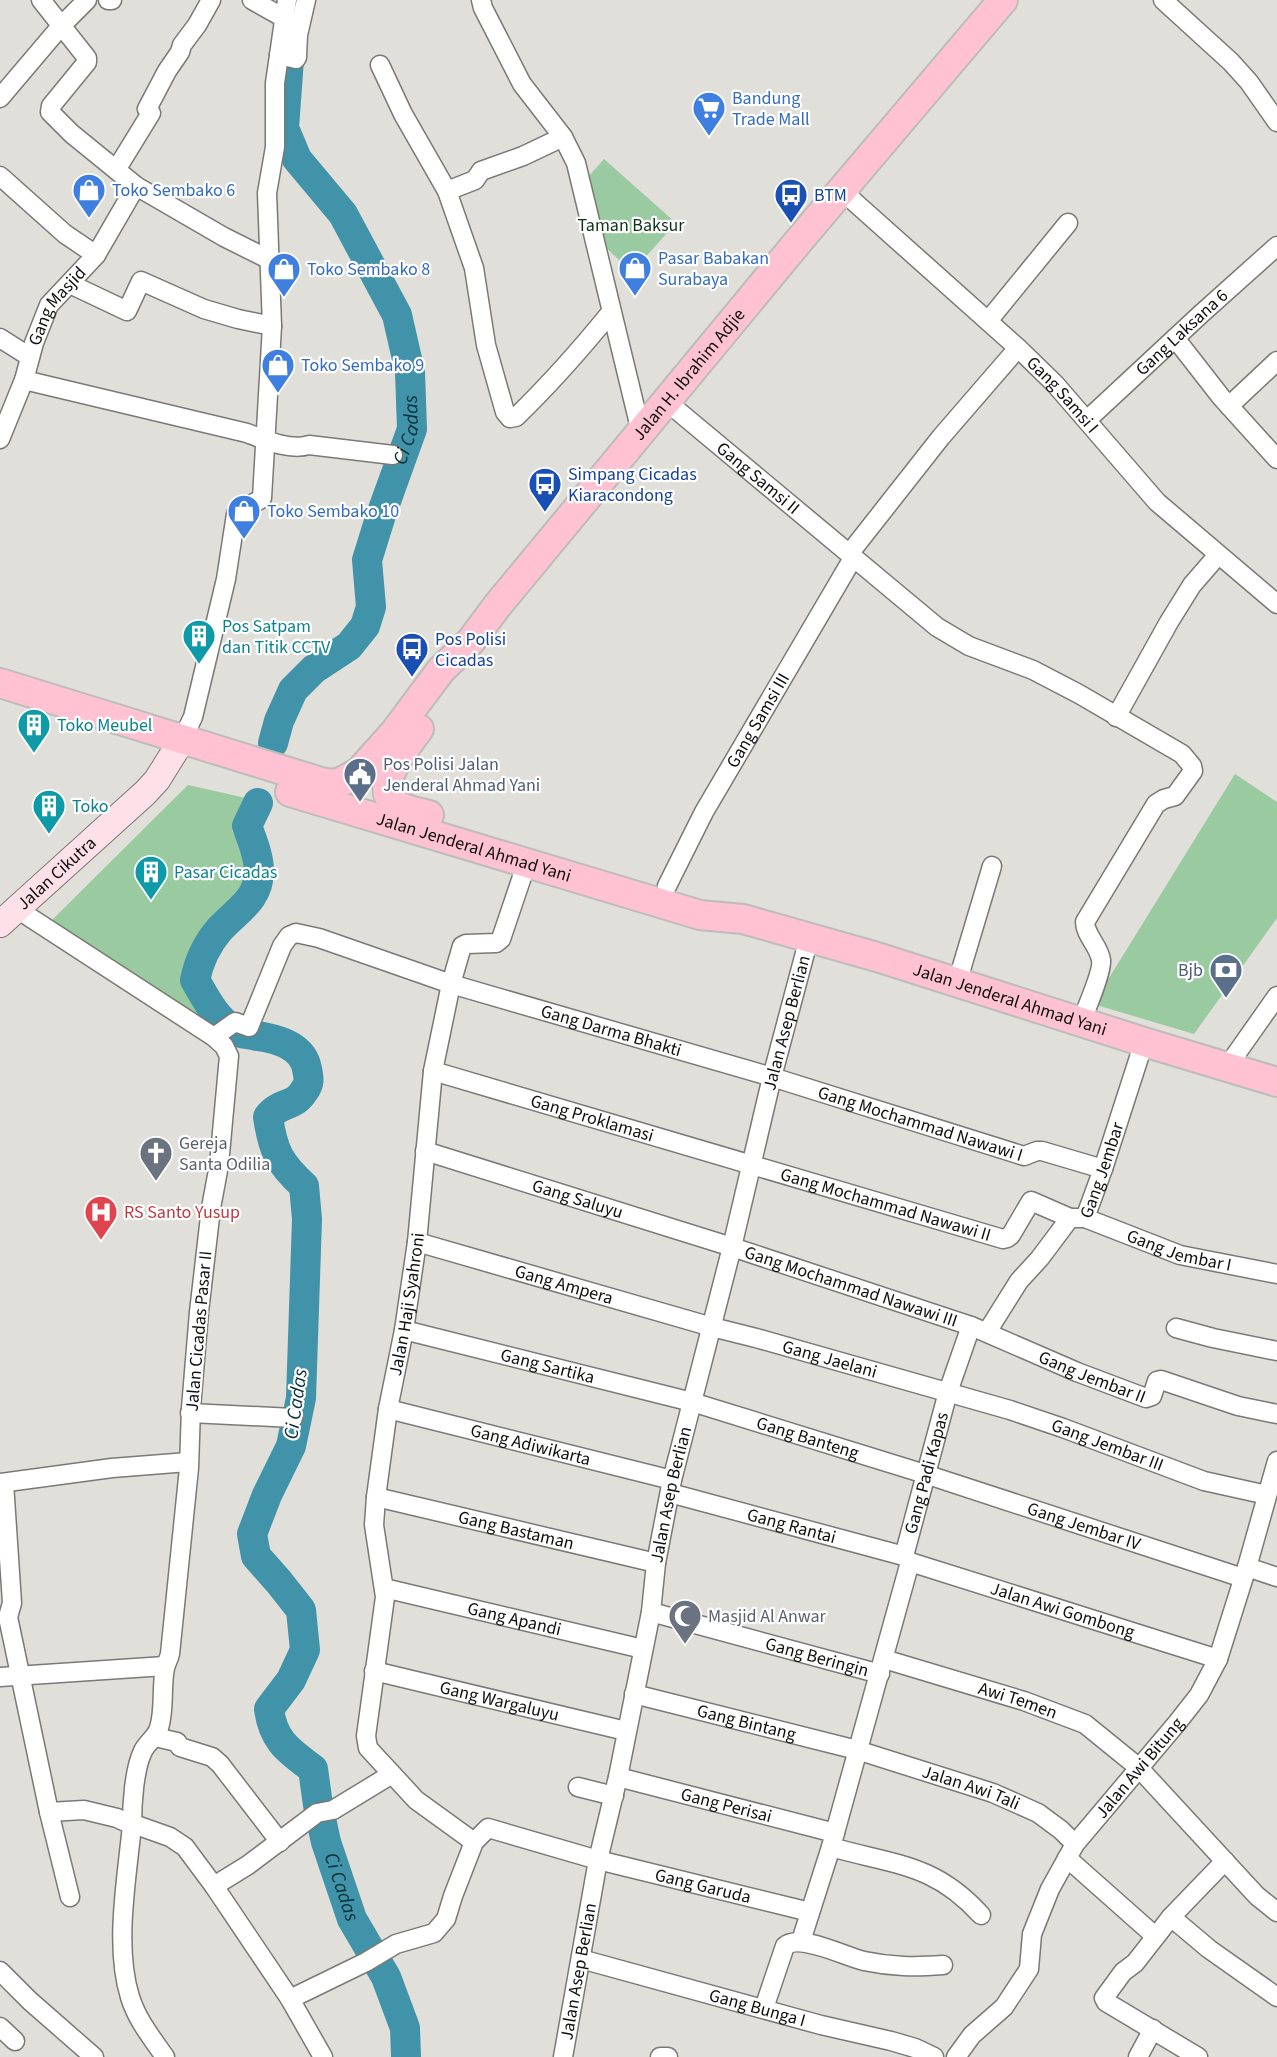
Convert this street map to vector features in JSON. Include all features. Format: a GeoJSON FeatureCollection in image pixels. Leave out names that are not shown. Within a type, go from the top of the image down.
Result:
{"type":"FeatureCollection","features":[{"type":"Feature","properties":{"kind":"main road","name":"Jalan H. Ibrahim Adjie"},"geometry":{"type":"LineString","coordinates":[[343,781],[359,772],[394,733],[441,670],[471,641],[497,606],[841,190],[1003,0]]}},
{"type":"Feature","properties":{"kind":"main road","name":"Jalan H. Ibrahim Adjie"},"geometry":{"type":"LineString","coordinates":[[406,808],[392,801],[389,796],[388,782],[397,760],[466,665],[471,641]]}},
{"type":"Feature","properties":{"kind":"main road","name":"Jalan Jenderal Ahmad Yani"},"geometry":{"type":"LineString","coordinates":[[0,683],[177,748],[527,862],[700,915],[743,919],[809,938],[1277,1082]]}},
{"type":"Feature","properties":{"kind":"main road","name":"Jalan Jenderal Ahmad Yani"},"geometry":{"type":"LineString","coordinates":[[0,701],[177,748],[321,782],[334,784],[343,781]]}},
{"type":"Feature","properties":{"kind":"main road","name":"Jalan Cikutra"},"geometry":{"type":"LineString","coordinates":[[9,917],[145,793],[157,780],[177,748]]}},
{"type":"Feature","properties":{"kind":"main road","name":"Jalan Jenderal Ahmad Yani"},"geometry":{"type":"LineString","coordinates":[[406,808],[706,897],[743,919]]}},
{"type":"Feature","properties":{"kind":"street"},"geometry":{"type":"LineString","coordinates":[[42,0],[87,58],[87,62],[51,106],[50,112],[72,134],[136,186],[224,237],[270,260]]}},
{"type":"Feature","properties":{"kind":"street"},"geometry":{"type":"LineString","coordinates":[[0,98],[61,26],[87,0]]}},
{"type":"Feature","properties":{"kind":"street"},"geometry":{"type":"LineString","coordinates":[[116,170],[151,113],[147,109],[158,88],[211,0]]}},
{"type":"Feature","properties":{"kind":"street"},"geometry":{"type":"LineString","coordinates":[[177,748],[193,717],[226,579],[236,514],[262,498],[272,326],[267,193],[275,147],[275,83],[285,57],[286,9],[252,0]]}},
{"type":"Feature","properties":{"kind":"street"},"geometry":{"type":"LineString","coordinates":[[285,57],[297,57],[298,35],[306,0]]}},
{"type":"Feature","properties":{"kind":"street"},"geometry":{"type":"LineString","coordinates":[[481,0],[522,84],[563,137],[576,163],[641,432]]}},
{"type":"Feature","properties":{"kind":"street"},"geometry":{"type":"LineString","coordinates":[[1163,0],[1236,67],[1277,122]]}},
{"type":"Feature","properties":{"kind":"street"},"geometry":{"type":"LineString","coordinates":[[380,65],[403,114],[447,191],[474,267],[486,345],[507,416],[516,417],[546,388],[611,312]]}},
{"type":"Feature","properties":{"kind":"street"},"geometry":{"type":"LineString","coordinates":[[447,191],[475,180],[481,171],[523,156],[563,137]]}},
{"type":"Feature","properties":{"kind":"street"},"geometry":{"type":"LineString","coordinates":[[0,176],[65,234],[96,255]]}},
{"type":"Feature","properties":{"kind":"street","name":"Gang Masjid"},"geometry":{"type":"LineString","coordinates":[[0,439],[24,380],[49,305],[96,255],[136,186]]}},
{"type":"Feature","properties":{"kind":"street","name":"Gang Samsi I"},"geometry":{"type":"LineString","coordinates":[[841,190],[1018,348],[1087,420],[1157,502],[1218,555],[1274,595]]}},
{"type":"Feature","properties":{"kind":"street"},"geometry":{"type":"LineString","coordinates":[[988,321],[1068,223]]}},
{"type":"Feature","properties":{"kind":"street","name":"Gang Laksana 6"},"geometry":{"type":"LineString","coordinates":[[1087,420],[1277,246]]}},
{"type":"Feature","properties":{"kind":"street"},"geometry":{"type":"LineString","coordinates":[[70,284],[127,311],[141,281],[204,309],[272,326]]}},
{"type":"Feature","properties":{"kind":"street"},"geometry":{"type":"LineString","coordinates":[[0,338],[30,357]]}},
{"type":"Feature","properties":{"kind":"street"},"geometry":{"type":"LineString","coordinates":[[1175,338],[1229,406],[1277,459]]}},
{"type":"Feature","properties":{"kind":"street","name":"Gang Samsi III"},"geometry":{"type":"LineString","coordinates":[[667,886],[704,812],[850,561],[941,438],[1018,348]]}},
{"type":"Feature","properties":{"kind":"street"},"geometry":{"type":"LineString","coordinates":[[1229,406],[1277,361]]}},
{"type":"Feature","properties":{"kind":"street"},"geometry":{"type":"LineString","coordinates":[[24,380],[266,440],[297,446],[309,445],[393,455]]}},
{"type":"Feature","properties":{"kind":"street","name":"Gang Samsi II"},"geometry":{"type":"LineString","coordinates":[[666,401],[850,561],[945,632],[969,646],[1033,670],[1182,754],[1193,769],[1175,796],[1156,804],[1085,922],[1084,925],[1095,943],[1101,961],[1082,1022]]}},
{"type":"Feature","properties":{"kind":"street"},"geometry":{"type":"LineString","coordinates":[[1116,717],[1192,585],[1218,555]]}},
{"type":"Feature","properties":{"kind":"street","name":"Jalan Haji Syahroni"},"geometry":{"type":"LineString","coordinates":[[474,1842],[416,1800],[368,1748],[366,1736],[385,1597],[374,1525],[388,1408],[404,1330],[417,1242],[433,1071],[451,984],[462,946],[496,943],[501,939],[527,862]]}},
{"type":"Feature","properties":{"kind":"street"},"geometry":{"type":"LineString","coordinates":[[957,983],[992,866]]}},
{"type":"Feature","properties":{"kind":"street","name":"Jalan Cicadas Pasar II"},"geometry":{"type":"LineString","coordinates":[[9,917],[225,1030],[224,1046],[229,1056],[219,1165],[209,1220],[190,1413],[189,1468],[170,1654],[165,1666],[161,1720],[155,1737],[142,1751],[138,1769],[122,1923],[130,1998],[141,2023],[165,2057]]}},
{"type":"Feature","properties":{"kind":"street","name":"Gang Darma Bhakti"},"geometry":{"type":"LineString","coordinates":[[225,1030],[249,1027],[282,946],[289,936],[296,933],[319,938],[451,984],[772,1077]]}},
{"type":"Feature","properties":{"kind":"street","name":"Jalan Asep Berlian"},"geometry":{"type":"LineString","coordinates":[[563,2057],[598,1860],[614,1796],[651,1612],[656,1563],[671,1487],[753,1164],[772,1077],[809,938]]}},
{"type":"Feature","properties":{"kind":"street"},"geometry":{"type":"LineString","coordinates":[[1227,1067],[1277,996]]}},
{"type":"Feature","properties":{"kind":"street","name":"Gang Jembar"},"geometry":{"type":"LineString","coordinates":[[948,1392],[979,1329],[1018,1281],[1077,1218],[1103,1169],[1144,1042]]}},
{"type":"Feature","properties":{"kind":"street","name":"Gang Proklamasi"},"geometry":{"type":"LineString","coordinates":[[433,1071],[753,1164]]}},
{"type":"Feature","properties":{"kind":"street","name":"Gang Mochammad Nawawi I"},"geometry":{"type":"LineString","coordinates":[[772,1077],[1024,1156],[1042,1150],[1103,1169]]}},
{"type":"Feature","properties":{"kind":"street","name":"Gang Saluyu"},"geometry":{"type":"LineString","coordinates":[[425,1152],[732,1247]]}},
{"type":"Feature","properties":{"kind":"street","name":"Gang Mochammad Nawawi II"},"geometry":{"type":"LineString","coordinates":[[753,1164],[1003,1239],[1011,1234],[1031,1201],[1077,1218]]}},
{"type":"Feature","properties":{"kind":"street","name":"Gang Jembar I"},"geometry":{"type":"LineString","coordinates":[[1077,1218],[1180,1255],[1277,1275]]}},
{"type":"Feature","properties":{"kind":"street","name":"Gang Ampera"},"geometry":{"type":"LineString","coordinates":[[417,1242],[712,1327]]}},
{"type":"Feature","properties":{"kind":"street","name":"Gang Mochammad Nawawi III"},"geometry":{"type":"LineString","coordinates":[[732,1247],[979,1329]]}},
{"type":"Feature","properties":{"kind":"street","name":"Gang Jaelani"},"geometry":{"type":"LineString","coordinates":[[712,1327],[948,1392]]}},
{"type":"Feature","properties":{"kind":"street"},"geometry":{"type":"LineString","coordinates":[[1176,1328],[1277,1351]]}},
{"type":"Feature","properties":{"kind":"street","name":"Gang Jembar II"},"geometry":{"type":"LineString","coordinates":[[979,1329],[1077,1372],[1146,1398],[1152,1396],[1157,1381],[1161,1380],[1238,1406],[1277,1414]]}},
{"type":"Feature","properties":{"kind":"street","name":"Gang Sartika"},"geometry":{"type":"LineString","coordinates":[[404,1330],[692,1402]]}},
{"type":"Feature","properties":{"kind":"street","name":"Gang Padi Kapas"},"geometry":{"type":"LineString","coordinates":[[801,1941],[833,1840],[856,1750],[882,1666],[925,1474],[948,1392]]}},
{"type":"Feature","properties":{"kind":"street","name":"Gang Jembar III"},"geometry":{"type":"LineString","coordinates":[[948,1392],[1063,1428],[1204,1481],[1267,1495]]}},
{"type":"Feature","properties":{"kind":"street","name":"Gang Banteng"},"geometry":{"type":"LineString","coordinates":[[692,1402],[925,1474]]}},
{"type":"Feature","properties":{"kind":"street","name":"Gang Adiwikarta"},"geometry":{"type":"LineString","coordinates":[[388,1408],[671,1487]]}},
{"type":"Feature","properties":{"kind":"street"},"geometry":{"type":"LineString","coordinates":[[190,1413],[292,1418]]}},
{"type":"Feature","properties":{"kind":"street","name":"Jalan Awi Bitung"},"geometry":{"type":"LineString","coordinates":[[958,2055],[972,2036],[1004,2007],[1029,1969],[1032,1934],[1050,1889],[1071,1851],[1198,1695],[1218,1659],[1277,1461]]}},
{"type":"Feature","properties":{"kind":"street"},"geometry":{"type":"LineString","coordinates":[[70,1897],[8,1617],[12,1603],[2,1483],[112,1468],[188,1462]]}},
{"type":"Feature","properties":{"kind":"street","name":"Gang Jembar IV"},"geometry":{"type":"LineString","coordinates":[[925,1474],[1245,1573],[1277,1577]]}},
{"type":"Feature","properties":{"kind":"street","name":"Gang Rantai"},"geometry":{"type":"LineString","coordinates":[[671,1487],[907,1559]]}},
{"type":"Feature","properties":{"kind":"street","name":"Gang Bastaman"},"geometry":{"type":"LineString","coordinates":[[376,1497],[656,1563]]}},
{"type":"Feature","properties":{"kind":"street","name":"Jalan Awi Gombong"},"geometry":{"type":"LineString","coordinates":[[907,1559],[1218,1659]]}},
{"type":"Feature","properties":{"kind":"street","name":"Gang Apandi"},"geometry":{"type":"LineString","coordinates":[[384,1588],[643,1649]]}},
{"type":"Feature","properties":{"kind":"street","name":"Gang Beringin"},"geometry":{"type":"LineString","coordinates":[[651,1612],[882,1666]]}},
{"type":"Feature","properties":{"kind":"street"},"geometry":{"type":"LineString","coordinates":[[0,1677],[165,1666]]}},
{"type":"Feature","properties":{"kind":"street","name":"Awi Temen"},"geometry":{"type":"LineString","coordinates":[[882,1666],[1024,1701],[1085,1724],[1138,1767],[1263,1902],[1277,1912]]}},
{"type":"Feature","properties":{"kind":"street","name":"Gang Wargaluyu"},"geometry":{"type":"LineString","coordinates":[[374,1671],[626,1731]]}},
{"type":"Feature","properties":{"kind":"street","name":"Gang Bintang"},"geometry":{"type":"LineString","coordinates":[[634,1694],[856,1750]]}},
{"type":"Feature","properties":{"kind":"street"},"geometry":{"type":"LineString","coordinates":[[155,1737],[177,1742],[180,1747],[212,1757],[220,1764],[280,1842]]}},
{"type":"Feature","properties":{"kind":"street","name":"Jalan Awi Tali"},"geometry":{"type":"LineString","coordinates":[[856,1750],[954,1780],[1021,1804],[1054,1824],[1071,1851],[1108,1892],[1155,1936]]}},
{"type":"Feature","properties":{"kind":"street"},"geometry":{"type":"LineString","coordinates":[[214,1886],[325,1812],[392,1774]]}},
{"type":"Feature","properties":{"kind":"street","name":"Gang Perisai"},"geometry":{"type":"LineString","coordinates":[[618,1777],[833,1840],[909,1866],[932,1875],[959,1893],[981,1915]]}},
{"type":"Feature","properties":{"kind":"street"},"geometry":{"type":"LineString","coordinates":[[578,1787],[614,1796]]}},
{"type":"Feature","properties":{"kind":"street"},"geometry":{"type":"LineString","coordinates":[[50,1812],[84,1810],[117,1818],[179,1842],[214,1886],[290,2000],[323,2057]]}},
{"type":"Feature","properties":{"kind":"street","name":"Gang Garuda"},"geometry":{"type":"LineString","coordinates":[[474,1842],[488,1828],[598,1860],[810,1912]]}},
{"type":"Feature","properties":{"kind":"street"},"geometry":{"type":"LineString","coordinates":[[290,2000],[396,1944],[434,1933],[446,1919],[474,1842]]}},
{"type":"Feature","properties":{"kind":"street"},"geometry":{"type":"LineString","coordinates":[[1198,2057],[1106,2002],[1104,1998],[1123,1972],[1137,1960],[1171,1917],[1225,1861]]}},
{"type":"Feature","properties":{"kind":"street"},"geometry":{"type":"LineString","coordinates":[[1171,1917],[1209,1949],[1277,1997]]}},
{"type":"Feature","properties":{"kind":"street"},"geometry":{"type":"LineString","coordinates":[[764,2008],[785,1946],[790,1942],[801,1941],[863,1961],[905,1968],[943,1965]]}},
{"type":"Feature","properties":{"kind":"street","name":"Gang Bunga I"},"geometry":{"type":"LineString","coordinates":[[581,1959],[821,2025],[907,2045],[934,2057]]}},
{"type":"Feature","properties":{"kind":"street"},"geometry":{"type":"LineString","coordinates":[[0,1971],[30,2001],[94,2057]]}},
{"type":"Feature","properties":{"kind":"street"},"geometry":{"type":"LineString","coordinates":[[0,2027],[15,2041]]}},
{"type":"Feature","properties":{"kind":"street"},"geometry":{"type":"LineString","coordinates":[[1138,2057],[1153,2030]]}},
{"type":"Feature","properties":{"kind":"street"},"geometry":{"type":"LineString","coordinates":[[660,2057],[668,2057]]}},
{"type":"Feature","properties":{"kind":"green space","name":"Taman Baksur"},"geometry":{"type":"Polygon","coordinates":[[[604,159],[676,223],[632,272],[602,244],[588,177],[604,159]]]}},
{"type":"Feature","properties":{"kind":"green space"},"geometry":{"type":"Polygon","coordinates":[[[1235,774],[1277,802],[1277,918],[1194,1034],[1093,1004],[1235,774]]]}},
{"type":"Feature","properties":{"kind":"green space","name":"Pasar Cicadas"},"geometry":{"type":"Polygon","coordinates":[[[188,785],[246,798],[232,831],[248,857],[252,915],[225,919],[215,931],[198,961],[196,976],[198,988],[219,1022],[208,1028],[51,921],[188,785]]]}},
{"type":"Feature","properties":{"kind":"waterway","name":"Ci Cadas"},"geometry":{"type":"LineString","coordinates":[[273,743],[279,721],[293,690],[314,669],[349,646],[365,626],[371,607],[367,560],[412,429],[410,372],[397,315],[343,214],[297,159],[284,128],[290,45],[294,26]]}},
{"type":"Feature","properties":{"kind":"waterway","name":"Ci Cadas"},"geometry":{"type":"LineString","coordinates":[[258,803],[247,826],[259,865],[255,890],[246,904],[211,941],[201,960],[195,980],[216,1014],[228,1026],[235,1031],[274,1039],[289,1045],[305,1061],[309,1078],[307,1086],[296,1100],[277,1109],[268,1117],[278,1156],[304,1186],[307,1219],[301,1398],[291,1446],[267,1495],[252,1534],[256,1556],[301,1610],[305,1650],[291,1680],[269,1709],[278,1737],[290,1751],[313,1769],[326,1842],[352,1919],[386,1977],[405,2028],[406,2057]]}},
{"type":"Feature","properties":{"kind":"place","name":"Bandung Trade Mall"},"geometry":{"type":"Point","coordinates":[709,137]}},
{"type":"Feature","properties":{"kind":"place","name":"Toko Sembako 6"},"geometry":{"type":"Point","coordinates":[89,219]}},
{"type":"Feature","properties":{"kind":"place","name":"BTM"},"geometry":{"type":"Point","coordinates":[791,224]}},
{"type":"Feature","properties":{"kind":"place","name":"Pasar Babakan Surabaya"},"geometry":{"type":"Point","coordinates":[635,297]}},
{"type":"Feature","properties":{"kind":"place","name":"Toko Sembako 8"},"geometry":{"type":"Point","coordinates":[284,298]}},
{"type":"Feature","properties":{"kind":"place","name":"Toko Sembako 9"},"geometry":{"type":"Point","coordinates":[278,394]}},
{"type":"Feature","properties":{"kind":"place","name":"Simpang Cicadas Kiaracondong"},"geometry":{"type":"Point","coordinates":[545,513]}},
{"type":"Feature","properties":{"kind":"place","name":"Toko Sembako 10"},"geometry":{"type":"Point","coordinates":[244,540]}},
{"type":"Feature","properties":{"kind":"place","name":"Pos Satpam dan Titik CCTV"},"geometry":{"type":"Point","coordinates":[199,665]}},
{"type":"Feature","properties":{"kind":"place","name":"Pos Polisi Cicadas"},"geometry":{"type":"Point","coordinates":[412,678]}},
{"type":"Feature","properties":{"kind":"place","name":"Toko Meubel"},"geometry":{"type":"Point","coordinates":[34,754]}},
{"type":"Feature","properties":{"kind":"place","name":"Pos Polisi Jalan Jenderal Ahmad Yani"},"geometry":{"type":"Point","coordinates":[360,803]}},
{"type":"Feature","properties":{"kind":"place","name":"Toko"},"geometry":{"type":"Point","coordinates":[49,835]}},
{"type":"Feature","properties":{"kind":"place","name":"Pasar Cicadas"},"geometry":{"type":"Point","coordinates":[151,901]}},
{"type":"Feature","properties":{"kind":"place","name":"Bjb"},"geometry":{"type":"Point","coordinates":[1226,999]}},
{"type":"Feature","properties":{"kind":"place","name":"Gereja Santa Odilia"},"geometry":{"type":"Point","coordinates":[156,1182]}},
{"type":"Feature","properties":{"kind":"place","name":"RS Santo Yusup"},"geometry":{"type":"Point","coordinates":[101,1241]}},
{"type":"Feature","properties":{"kind":"place","name":"Masjid Al Anwar"},"geometry":{"type":"Point","coordinates":[685,1645]}}]}
